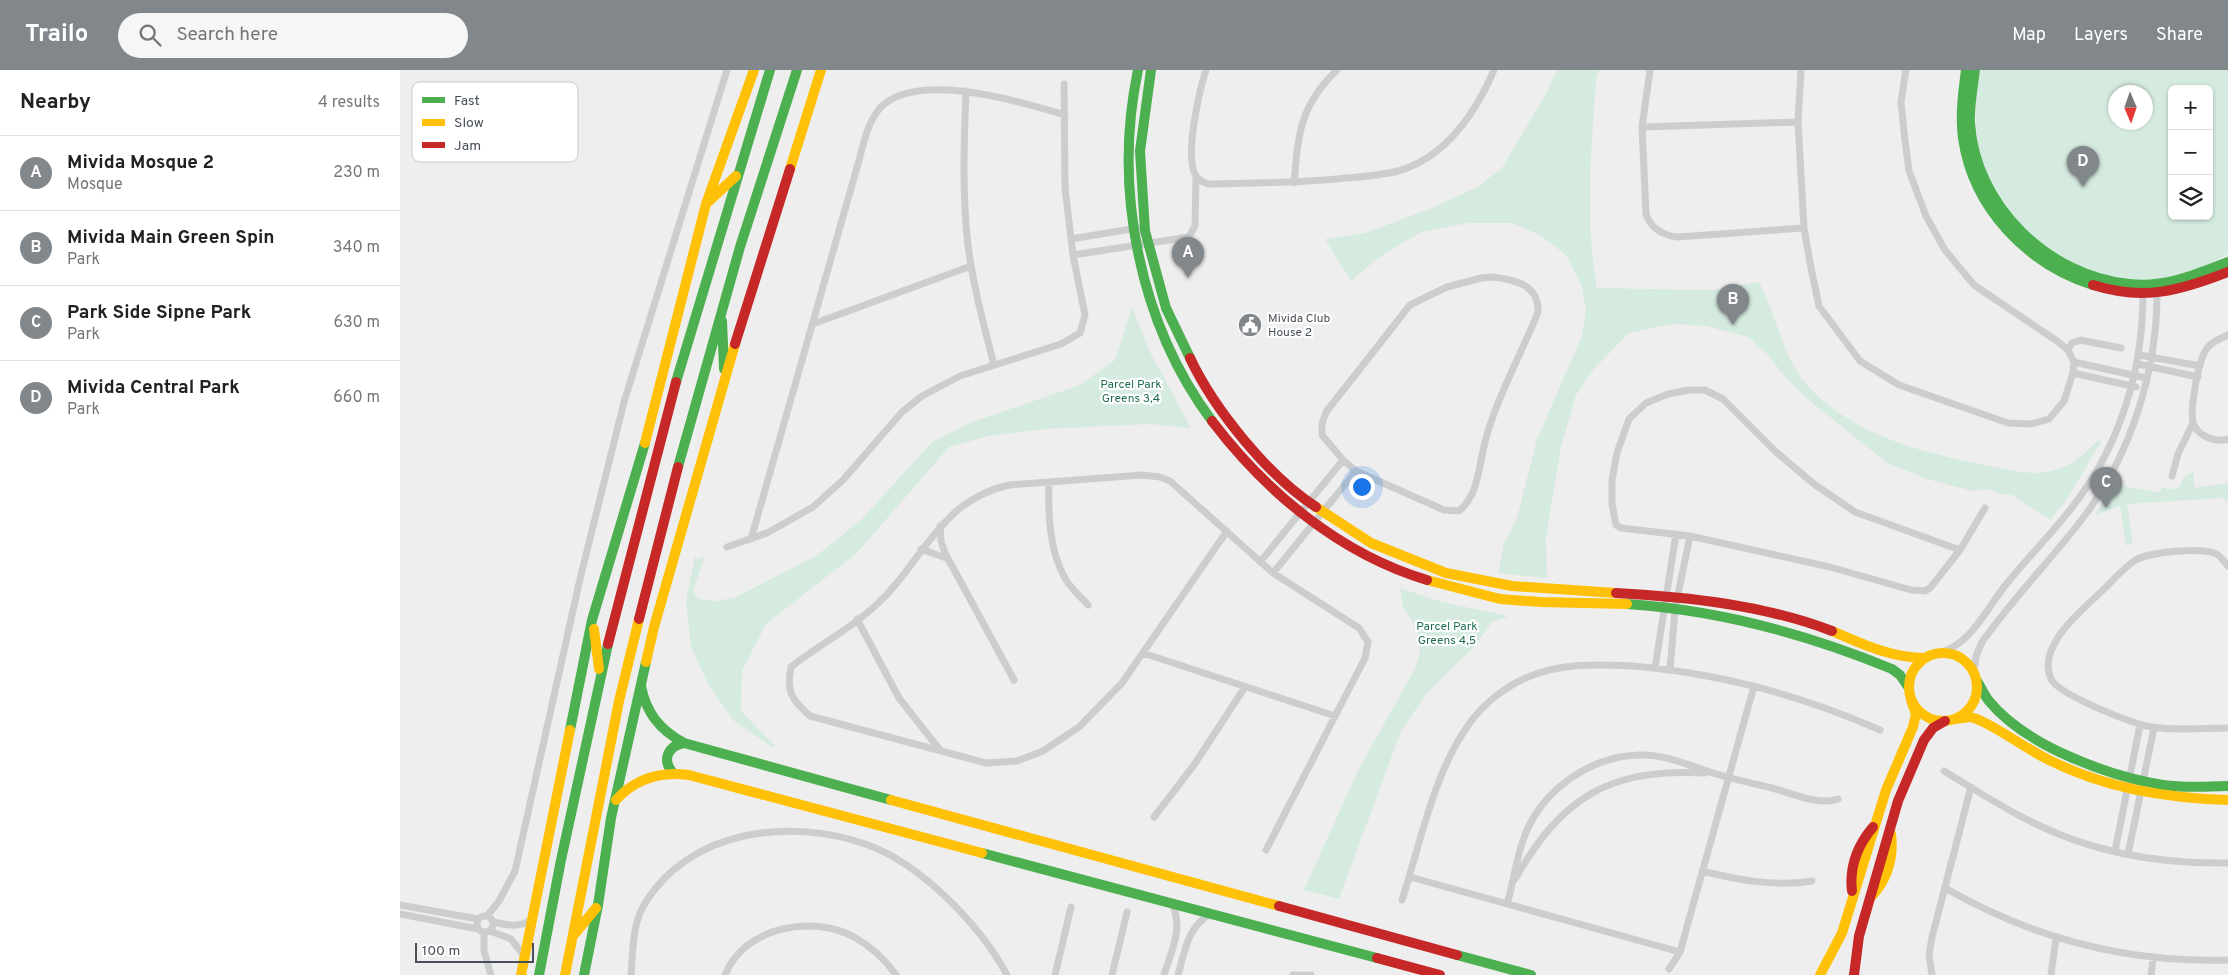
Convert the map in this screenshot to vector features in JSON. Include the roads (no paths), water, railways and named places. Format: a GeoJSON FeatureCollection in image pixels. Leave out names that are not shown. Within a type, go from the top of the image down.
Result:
{"type":"FeatureCollection","features":[{"type":"Feature","properties":{"kind":"street"},"geometry":{"type":"LineString","coordinates":[[400,905],[478,920],[487,916],[499,901],[518,864],[580,579],[624,402],[727,70]]}},
{"type":"Feature","properties":{"kind":"street"},"geometry":{"type":"LineString","coordinates":[[521,975],[592,620],[649,430],[706,204],[754,70]]}},
{"type":"Feature","properties":{"kind":"street"},"geometry":{"type":"LineString","coordinates":[[539,975],[600,676],[644,496],[736,175],[770,70]]}},
{"type":"Feature","properties":{"kind":"street"},"geometry":{"type":"LineString","coordinates":[[565,975],[571,938],[637,624],[742,238],[797,70]]}},
{"type":"Feature","properties":{"kind":"street"},"geometry":{"type":"LineString","coordinates":[[584,975],[598,905],[615,801],[654,627],[724,378],[821,70]]}},
{"type":"Feature","properties":{"kind":"street"},"geometry":{"type":"LineString","coordinates":[[1138,70],[1132,101],[1128,156],[1133,228],[1142,276],[1158,326],[1191,392],[1218,433],[1235,453],[1271,488],[1304,508],[1342,542],[1387,565],[1419,578],[1472,593],[1544,603],[1624,604],[1675,609],[1724,617],[1798,633],[1892,669],[1900,675],[1909,688]]}},
{"type":"Feature","properties":{"kind":"street"},"geometry":{"type":"LineString","coordinates":[[1151,70],[1142,123],[1140,181],[1147,242],[1168,316],[1179,343],[1210,399],[1253,454],[1304,508]]}},
{"type":"Feature","properties":{"kind":"street"},"geometry":{"type":"LineString","coordinates":[[1073,255],[1147,242],[1183,239],[1193,233],[1196,176],[1193,168],[1194,130],[1206,70]]}},
{"type":"Feature","properties":{"kind":"street"},"geometry":{"type":"LineString","coordinates":[[1294,183],[1298,135],[1301,124],[1317,92],[1336,70]]}},
{"type":"Feature","properties":{"kind":"street"},"geometry":{"type":"LineString","coordinates":[[1196,176],[1208,184],[1294,183],[1389,173],[1409,167],[1428,157],[1446,143],[1469,116],[1494,70]]}},
{"type":"Feature","properties":{"kind":"street"},"geometry":{"type":"LineString","coordinates":[[1650,70],[1642,127],[1646,214],[1649,223],[1666,235],[1677,237],[1804,228]]}},
{"type":"Feature","properties":{"kind":"street"},"geometry":{"type":"LineString","coordinates":[[1801,70],[1798,122],[1804,228],[1819,306],[1860,361],[1899,385],[2008,423],[2031,424],[2049,419],[2064,401],[2073,373],[2074,362],[2068,350],[1974,285],[1945,250],[1926,216],[1909,171],[1901,102],[1906,70]]}},
{"type":"Feature","properties":{"kind":"street"},"geometry":{"type":"LineString","coordinates":[[1966,70],[1961,107],[1965,148],[1979,189],[2003,227],[2030,255],[2063,276],[2101,289],[2143,294],[2195,286],[2228,272]]}},
{"type":"Feature","properties":{"kind":"street"},"geometry":{"type":"LineString","coordinates":[[1975,70],[1970,118],[1972,143],[1979,168],[1991,194],[2005,215],[2020,233],[2040,250],[2064,265],[2092,276],[2138,285],[2156,285],[2184,280],[2228,262]]}},
{"type":"Feature","properties":{"kind":"street"},"geometry":{"type":"LineString","coordinates":[[727,546],[751,539],[786,523],[825,497],[843,480],[883,431],[922,396],[960,376],[1070,341],[1080,334],[1084,315],[1073,255],[1065,188],[1064,84]]}},
{"type":"Feature","properties":{"kind":"street"},"geometry":{"type":"LineString","coordinates":[[751,539],[868,131],[876,112],[886,102],[910,90],[934,87],[1015,100],[1065,115]]}},
{"type":"Feature","properties":{"kind":"street"},"geometry":{"type":"LineString","coordinates":[[966,91],[964,178],[971,266],[994,365]]}},
{"type":"Feature","properties":{"kind":"street"},"geometry":{"type":"LineString","coordinates":[[1642,127],[1798,122]]}},
{"type":"Feature","properties":{"kind":"street"},"geometry":{"type":"LineString","coordinates":[[706,204],[736,175]]}},
{"type":"Feature","properties":{"kind":"street"},"geometry":{"type":"LineString","coordinates":[[1071,239],[1145,226]]}},
{"type":"Feature","properties":{"kind":"street"},"geometry":{"type":"LineString","coordinates":[[813,324],[971,266]]}},
{"type":"Feature","properties":{"kind":"street"},"geometry":{"type":"LineString","coordinates":[[1481,278],[1512,280],[1520,282],[1529,288],[1536,295],[1538,312],[1488,427],[1473,494],[1467,504],[1459,511],[1444,510],[1356,471],[1343,460],[1322,435],[1322,424],[1326,412],[1410,305],[1437,290],[1481,278]]}},
{"type":"Feature","properties":{"kind":"street"},"geometry":{"type":"LineString","coordinates":[[1854,975],[1858,942],[1905,781],[1929,732],[1970,708],[1975,699],[1975,676],[1979,649],[1987,635],[2082,519],[2102,491],[2125,444],[2146,378],[2152,356],[2157,293]]}},
{"type":"Feature","properties":{"kind":"street"},"geometry":{"type":"LineString","coordinates":[[1820,975],[1842,933],[1893,772],[1914,727],[1916,714],[1909,688],[1910,676],[1916,666],[1925,658],[1951,649],[1966,637],[2004,587],[2073,506],[2103,458],[2132,386],[2138,364],[2143,294]]}},
{"type":"Feature","properties":{"kind":"street"},"geometry":{"type":"LineString","coordinates":[[722,310],[724,378]]}},
{"type":"Feature","properties":{"kind":"street"},"geometry":{"type":"LineString","coordinates":[[2228,335],[2217,340],[2206,349],[2200,366],[2193,410],[2194,423],[2200,433],[2210,439],[2228,439]]}},
{"type":"Feature","properties":{"kind":"street"},"geometry":{"type":"LineString","coordinates":[[2068,350],[2072,343],[2080,340],[2121,348]]}},
{"type":"Feature","properties":{"kind":"street"},"geometry":{"type":"LineString","coordinates":[[2139,355],[2200,366]]}},
{"type":"Feature","properties":{"kind":"street"},"geometry":{"type":"LineString","coordinates":[[2074,362],[2146,378]]}},
{"type":"Feature","properties":{"kind":"street"},"geometry":{"type":"LineString","coordinates":[[2138,364],[2198,377]]}},
{"type":"Feature","properties":{"kind":"street"},"geometry":{"type":"LineString","coordinates":[[2073,373],[2143,388]]}},
{"type":"Feature","properties":{"kind":"street"},"geometry":{"type":"LineString","coordinates":[[1960,550],[1855,512],[1814,484],[1776,452],[1723,399],[1705,390],[1689,390],[1668,394],[1646,403],[1629,419],[1617,453],[1612,504],[1616,525],[1622,528],[1690,536],[1830,566],[1920,591],[1930,588],[1960,550],[1985,508]]}},
{"type":"Feature","properties":{"kind":"street"},"geometry":{"type":"LineString","coordinates":[[2172,476],[2183,443],[2194,423]]}},
{"type":"Feature","properties":{"kind":"street"},"geometry":{"type":"LineString","coordinates":[[1260,562],[1343,460]]}},
{"type":"Feature","properties":{"kind":"street"},"geometry":{"type":"LineString","coordinates":[[1273,573],[1356,471]]}},
{"type":"Feature","properties":{"kind":"street"},"geometry":{"type":"LineString","coordinates":[[1227,530],[1122,683],[1079,727],[1043,750],[1017,761],[986,763],[810,716],[793,700],[788,682],[791,667],[875,606],[940,526],[976,496],[990,489],[1009,485],[1142,475],[1160,477],[1179,487],[1227,530],[1273,573],[1359,628],[1368,642],[1365,658],[1266,850]]}},
{"type":"Feature","properties":{"kind":"street"},"geometry":{"type":"LineString","coordinates":[[1049,482],[1048,520],[1056,552],[1065,578],[1088,605]]}},
{"type":"Feature","properties":{"kind":"street"},"geometry":{"type":"LineString","coordinates":[[1317,518],[1390,553],[1444,573],[1475,581],[1539,590],[1612,591],[1677,597],[1776,614],[1847,636],[1897,657],[1925,658]]}},
{"type":"Feature","properties":{"kind":"street"},"geometry":{"type":"LineString","coordinates":[[940,526],[941,541],[948,558],[1014,680]]}},
{"type":"Feature","properties":{"kind":"street"},"geometry":{"type":"LineString","coordinates":[[1655,668],[1676,534]]}},
{"type":"Feature","properties":{"kind":"street"},"geometry":{"type":"LineString","coordinates":[[1670,670],[1675,609],[1690,536]]}},
{"type":"Feature","properties":{"kind":"street"},"geometry":{"type":"LineString","coordinates":[[2228,566],[2217,554],[2194,548],[2135,560],[2066,625],[2052,650],[2048,667],[2051,678],[2056,686],[2091,705],[2140,725],[2154,728],[2228,728]]}},
{"type":"Feature","properties":{"kind":"street"},"geometry":{"type":"LineString","coordinates":[[921,549],[948,558]]}},
{"type":"Feature","properties":{"kind":"street"},"geometry":{"type":"LineString","coordinates":[[857,619],[899,698],[940,751]]}},
{"type":"Feature","properties":{"kind":"street"},"geometry":{"type":"LineString","coordinates":[[592,620],[600,676]]}},
{"type":"Feature","properties":{"kind":"street"},"geometry":{"type":"LineString","coordinates":[[1143,653],[1334,716]]}},
{"type":"Feature","properties":{"kind":"street"},"geometry":{"type":"LineString","coordinates":[[1936,654],[1948,653],[1959,656],[1975,676],[1982,693],[1992,707],[2032,735],[2078,760],[2144,781],[2187,786],[2228,786]]}},
{"type":"Feature","properties":{"kind":"street"},"geometry":{"type":"LineString","coordinates":[[1402,900],[1434,799],[1451,755],[1470,722],[1496,697],[1529,676],[1561,668],[1604,664],[1670,670],[1754,686],[1816,704],[1880,730]]}},
{"type":"Feature","properties":{"kind":"street"},"geometry":{"type":"LineString","coordinates":[[641,686],[644,702],[652,717],[662,730],[684,743],[1531,975]]}},
{"type":"Feature","properties":{"kind":"street"},"geometry":{"type":"LineString","coordinates":[[1669,969],[1680,952],[1754,686]]}},
{"type":"Feature","properties":{"kind":"street"},"geometry":{"type":"LineString","coordinates":[[1154,817],[1194,765],[1245,687]]}},
{"type":"Feature","properties":{"kind":"street"},"geometry":{"type":"LineString","coordinates":[[1911,700],[1918,710],[1927,717],[1950,720],[1970,717],[1977,719],[2060,765],[2128,789],[2141,793],[2192,799],[2228,800]]}},
{"type":"Feature","properties":{"kind":"street"},"geometry":{"type":"LineString","coordinates":[[2115,851],[2140,725]]}},
{"type":"Feature","properties":{"kind":"street"},"geometry":{"type":"LineString","coordinates":[[2128,854],[2154,728]]}},
{"type":"Feature","properties":{"kind":"street"},"geometry":{"type":"LineString","coordinates":[[672,772],[666,763],[668,752],[673,746],[684,743]]}},
{"type":"Feature","properties":{"kind":"street"},"geometry":{"type":"LineString","coordinates":[[1507,904],[1518,855],[1534,816],[1556,790],[1584,770],[1620,757],[1641,755],[1676,761],[1715,774],[1815,799],[1833,801],[1838,799]]}},
{"type":"Feature","properties":{"kind":"street"},"geometry":{"type":"LineString","coordinates":[[1944,771],[2037,825],[2092,846],[2149,859],[2228,863]]}},
{"type":"Feature","properties":{"kind":"street"},"geometry":{"type":"LineString","coordinates":[[615,801],[626,789],[640,780],[656,774],[672,772],[689,775],[1440,975]]}},
{"type":"Feature","properties":{"kind":"street"},"geometry":{"type":"LineString","coordinates":[[1513,882],[1543,835],[1570,807],[1592,793],[1617,782],[1648,774],[1676,772],[1715,774]]}},
{"type":"Feature","properties":{"kind":"street"},"geometry":{"type":"LineString","coordinates":[[1932,975],[1930,948],[1971,787]]}},
{"type":"Feature","properties":{"kind":"street"},"geometry":{"type":"LineString","coordinates":[[1853,896],[1851,883],[1854,857],[1859,845],[1875,824]]}},
{"type":"Feature","properties":{"kind":"street"},"geometry":{"type":"LineString","coordinates":[[1870,899],[1886,878],[1890,866],[1892,854],[1890,828]]}},
{"type":"Feature","properties":{"kind":"street"},"geometry":{"type":"LineString","coordinates":[[631,975],[636,925],[644,905],[678,867],[702,850],[729,838],[758,832],[829,834],[868,846],[906,865],[938,891],[974,928],[1008,975]]}},
{"type":"Feature","properties":{"kind":"street"},"geometry":{"type":"LineString","coordinates":[[1872,835],[1887,839]]}},
{"type":"Feature","properties":{"kind":"street"},"geometry":{"type":"LineString","coordinates":[[1702,871],[1770,883],[1812,881]]}},
{"type":"Feature","properties":{"kind":"street"},"geometry":{"type":"LineString","coordinates":[[1410,877],[1680,952]]}},
{"type":"Feature","properties":{"kind":"street"},"geometry":{"type":"LineString","coordinates":[[1858,882],[1874,885]]}},
{"type":"Feature","properties":{"kind":"street"},"geometry":{"type":"LineString","coordinates":[[1945,888],[2001,917],[2056,938],[2101,949],[2153,958],[2228,960]]}},
{"type":"Feature","properties":{"kind":"street"},"geometry":{"type":"LineString","coordinates":[[1164,975],[1178,928],[1176,912],[1172,904]]}},
{"type":"Feature","properties":{"kind":"street"},"geometry":{"type":"LineString","coordinates":[[571,938],[598,905]]}},
{"type":"Feature","properties":{"kind":"street"},"geometry":{"type":"LineString","coordinates":[[1055,975],[1071,907]]}},
{"type":"Feature","properties":{"kind":"street"},"geometry":{"type":"LineString","coordinates":[[1112,975],[1127,912]]}},
{"type":"Feature","properties":{"kind":"street"},"geometry":{"type":"LineString","coordinates":[[400,914],[511,938],[525,958]]}},
{"type":"Feature","properties":{"kind":"street"},"geometry":{"type":"LineString","coordinates":[[1178,975],[1191,932],[1196,925],[1210,914]]}},
{"type":"Feature","properties":{"kind":"street"},"geometry":{"type":"LineString","coordinates":[[487,916],[493,922],[513,926],[523,925],[531,920]]}},
{"type":"Feature","properties":{"kind":"street"},"geometry":{"type":"LineString","coordinates":[[478,920],[484,931],[484,950],[491,975]]}},
{"type":"Feature","properties":{"kind":"street"},"geometry":{"type":"LineString","coordinates":[[484,931],[493,922]]}},
{"type":"Feature","properties":{"kind":"street"},"geometry":{"type":"LineString","coordinates":[[725,975],[740,952],[759,938],[781,929],[817,926],[852,936],[883,957],[896,975]]}},
{"type":"Feature","properties":{"kind":"street"},"geometry":{"type":"LineString","coordinates":[[2051,975],[2056,938]]}},
{"type":"Feature","properties":{"kind":"street"},"geometry":{"type":"LineString","coordinates":[[1171,951],[1184,954]]}},
{"type":"Feature","properties":{"kind":"street"},"geometry":{"type":"LineString","coordinates":[[2151,975],[2153,958]]}},
{"type":"Feature","properties":{"kind":"street"},"geometry":{"type":"LineString","coordinates":[[632,962],[635,975]]}},
{"type":"Feature","properties":{"kind":"street"},"geometry":{"type":"LineString","coordinates":[[1293,975],[1311,975]]}},
{"type":"Feature","properties":{"kind":"place","name":"Mivida Central Park"},"geometry":{"type":"Point","coordinates":[2083,187]}},
{"type":"Feature","properties":{"kind":"place","name":"Mivida Mosque 2"},"geometry":{"type":"Point","coordinates":[1188,278]}},
{"type":"Feature","properties":{"kind":"place","name":"Mivida Club House 2"},"geometry":{"type":"Point","coordinates":[1250,325]}},
{"type":"Feature","properties":{"kind":"place","name":"Mivida Main Green Spin"},"geometry":{"type":"Point","coordinates":[1733,325]}},
{"type":"Feature","properties":{"kind":"place","name":"Park Side Sipne Park"},"geometry":{"type":"Point","coordinates":[2106,508]}},
{"type":"Feature","properties":{"kind":"park label","name":"Parcel Park Greens 3,4"},"geometry":{"type":"Point","coordinates":[1131,391]}},
{"type":"Feature","properties":{"kind":"park label","name":"Parcel Park Greens 4,5"},"geometry":{"type":"Point","coordinates":[1447,633]}}]}
